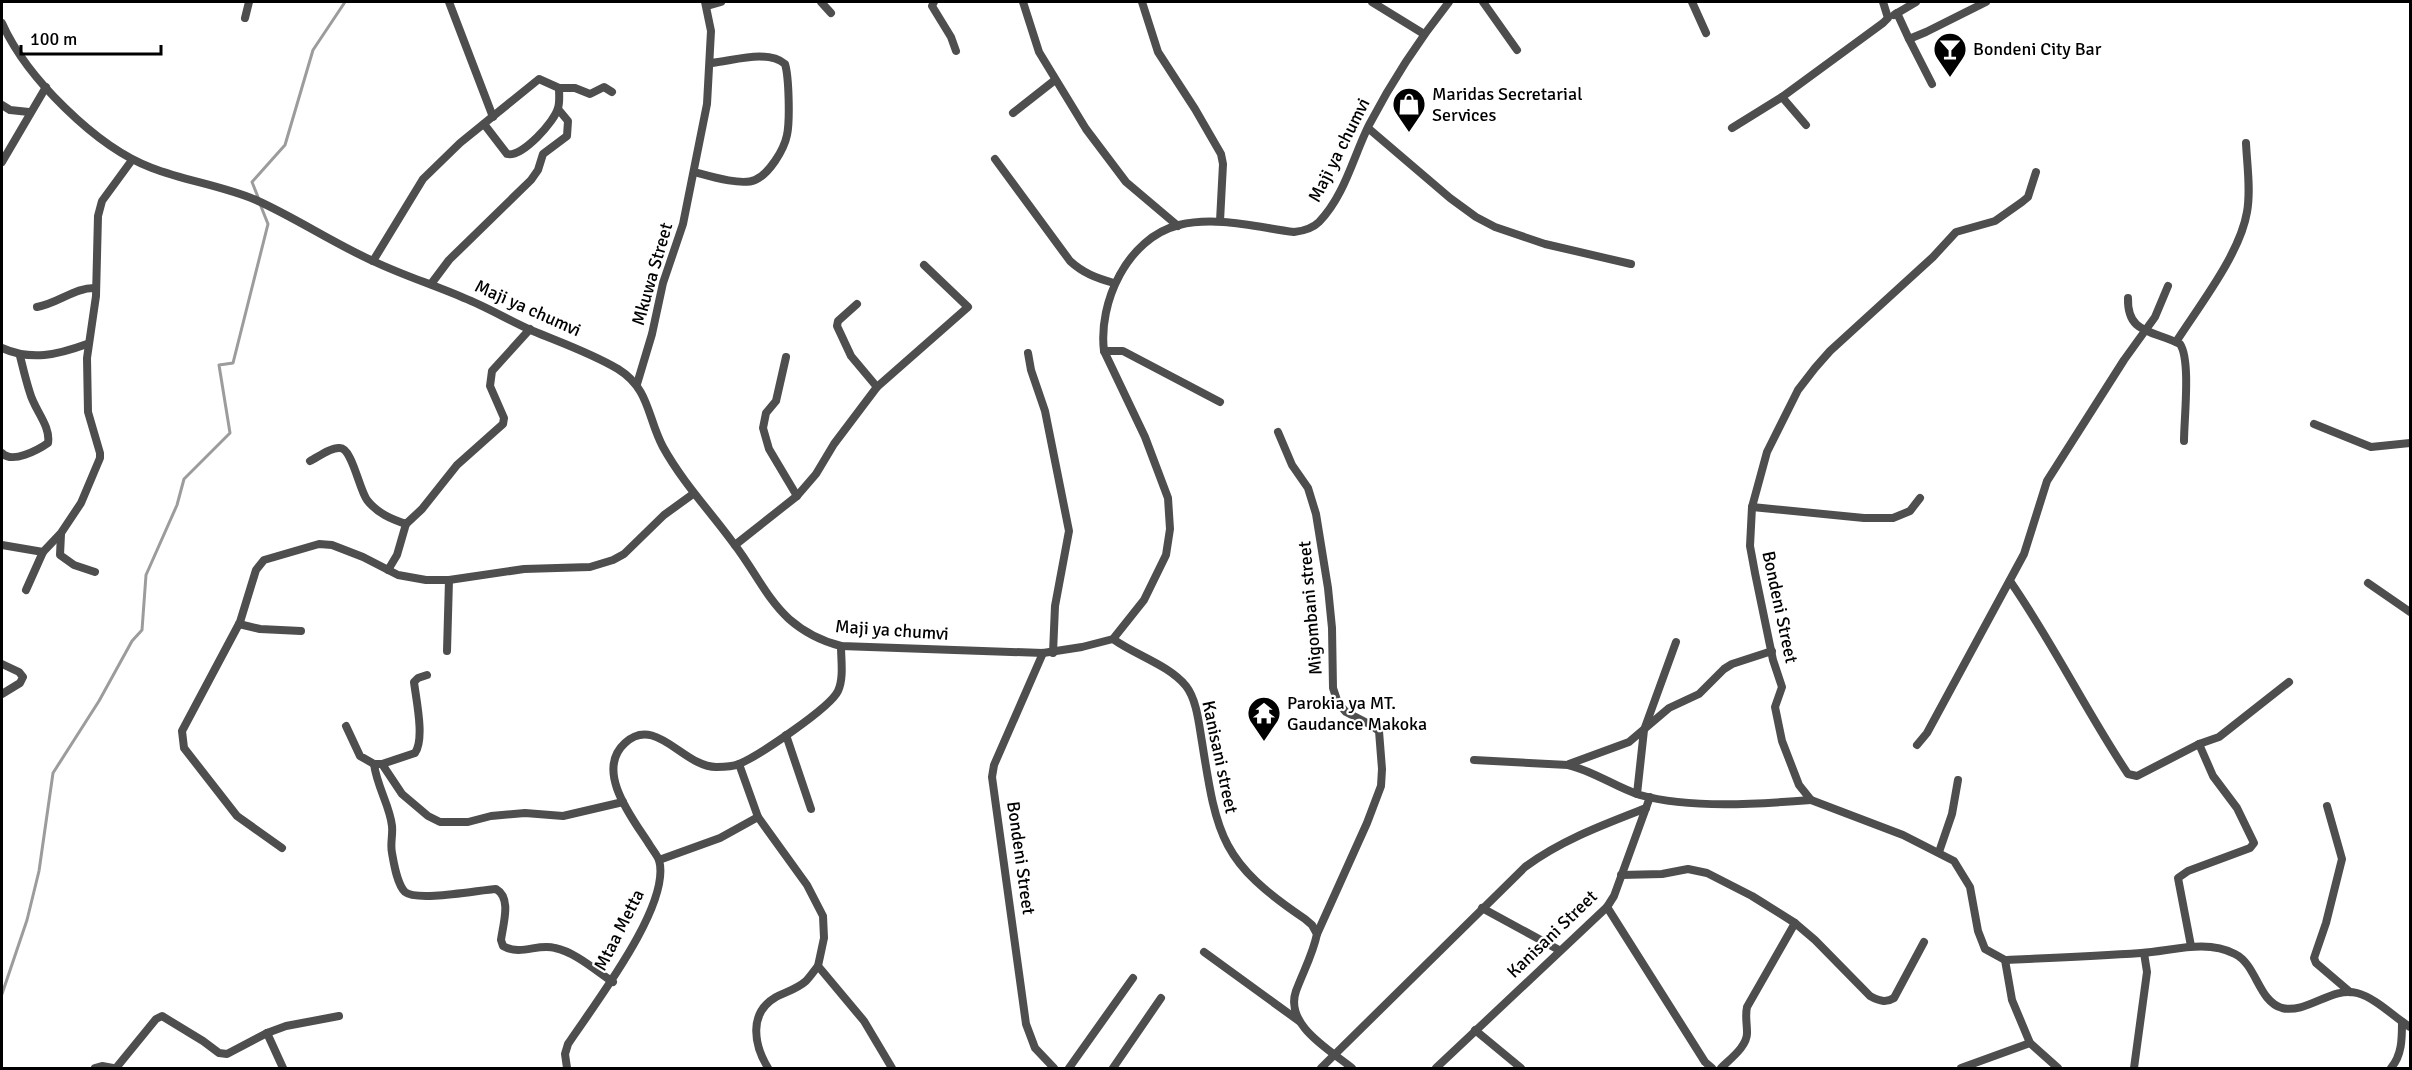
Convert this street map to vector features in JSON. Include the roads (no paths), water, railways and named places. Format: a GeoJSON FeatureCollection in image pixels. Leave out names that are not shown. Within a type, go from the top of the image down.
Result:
{"type":"FeatureCollection","features":[{"type":"Feature","properties":{"kind":"street"},"geometry":{"type":"LineString","coordinates":[[245,18],[249,2]]}},
{"type":"Feature","properties":{"kind":"street"},"geometry":{"type":"LineString","coordinates":[[449,2],[493,117]]}},
{"type":"Feature","properties":{"kind":"street"},"geometry":{"type":"LineString","coordinates":[[706,4],[721,2]]}},
{"type":"Feature","properties":{"kind":"street"},"geometry":{"type":"LineString","coordinates":[[821,2],[831,13]]}},
{"type":"Feature","properties":{"kind":"street"},"geometry":{"type":"LineString","coordinates":[[934,2],[932,6],[951,37],[956,51]]}},
{"type":"Feature","properties":{"kind":"street"},"geometry":{"type":"LineString","coordinates":[[1023,2],[1039,52],[1091,136],[1126,182],[1178,226]]}},
{"type":"Feature","properties":{"kind":"street"},"geometry":{"type":"LineString","coordinates":[[1142,2],[1158,52],[1196,109],[1221,154],[1223,164],[1220,221]]}},
{"type":"Feature","properties":{"kind":"street"},"geometry":{"type":"LineString","coordinates":[[1372,2],[1424,34]]}},
{"type":"Feature","properties":{"kind":"street","name":"Maji ya chumvi"},"geometry":{"type":"LineString","coordinates":[[2,23],[10,44],[46,87],[94,135],[132,160],[196,183],[246,196],[373,261],[468,299],[530,330],[574,346],[604,361],[638,384],[663,446],[693,494],[735,545],[754,575],[789,619],[817,639],[842,646],[1048,653],[1113,639],[1144,600],[1166,555],[1170,528],[1168,498],[1145,437],[1104,351],[1107,305],[1114,283],[1129,261],[1149,241],[1178,226],[1220,221],[1294,232],[1305,231],[1317,225],[1332,206],[1368,128],[1398,73],[1449,2]]}},
{"type":"Feature","properties":{"kind":"street"},"geometry":{"type":"LineString","coordinates":[[1483,2],[1517,50]]}},
{"type":"Feature","properties":{"kind":"street"},"geometry":{"type":"LineString","coordinates":[[1692,2],[1706,33]]}},
{"type":"Feature","properties":{"kind":"street"},"geometry":{"type":"LineString","coordinates":[[1883,2],[1888,18]]}},
{"type":"Feature","properties":{"kind":"street"},"geometry":{"type":"LineString","coordinates":[[1732,128],[1782,97],[1888,18],[1916,2]]}},
{"type":"Feature","properties":{"kind":"street"},"geometry":{"type":"LineString","coordinates":[[1909,39],[1986,2]]}},
{"type":"Feature","properties":{"kind":"street","name":"Mkuwa Street"},"geometry":{"type":"LineString","coordinates":[[638,384],[663,283],[683,224],[707,104],[711,31],[706,4]]}},
{"type":"Feature","properties":{"kind":"street"},"geometry":{"type":"LineString","coordinates":[[1897,13],[1932,84]]}},
{"type":"Feature","properties":{"kind":"street"},"geometry":{"type":"LineString","coordinates":[[694,172],[725,179],[748,182],[755,180],[779,153],[787,136],[785,64],[777,57],[711,63]]}},
{"type":"Feature","properties":{"kind":"street"},"geometry":{"type":"LineString","coordinates":[[373,261],[423,179],[459,143],[539,79],[559,88],[575,88],[590,94],[603,87],[612,92]]}},
{"type":"Feature","properties":{"kind":"street"},"geometry":{"type":"LineString","coordinates":[[1013,113],[1055,80]]}},
{"type":"Feature","properties":{"kind":"street"},"geometry":{"type":"LineString","coordinates":[[2,162],[29,112],[46,87]]}},
{"type":"Feature","properties":{"kind":"street"},"geometry":{"type":"LineString","coordinates":[[484,124],[507,154],[512,156],[534,142],[558,109],[559,88]]}},
{"type":"Feature","properties":{"kind":"street"},"geometry":{"type":"LineString","coordinates":[[1782,97],[1806,125]]}},
{"type":"Feature","properties":{"kind":"street"},"geometry":{"type":"LineString","coordinates":[[2,105],[10,110],[29,112]]}},
{"type":"Feature","properties":{"kind":"street"},"geometry":{"type":"LineString","coordinates":[[430,284],[450,260],[531,180],[538,170],[543,154],[567,136],[568,121],[558,109]]}},
{"type":"Feature","properties":{"kind":"street"},"geometry":{"type":"LineString","coordinates":[[1368,128],[1450,198],[1476,217],[1495,227],[1545,244],[1631,264]]}},
{"type":"Feature","properties":{"kind":"street"},"geometry":{"type":"LineString","coordinates":[[2176,342],[2227,262],[2241,235],[2247,211],[2246,142]]}},
{"type":"Feature","properties":{"kind":"street"},"geometry":{"type":"LineString","coordinates":[[995,159],[1070,261],[1080,270],[1114,283]]}},
{"type":"Feature","properties":{"kind":"street"},"geometry":{"type":"LineString","coordinates":[[26,590],[43,552],[62,533],[89,487],[100,453],[88,412],[87,344],[96,288],[99,208],[114,183],[132,160]]}},
{"type":"Feature","properties":{"kind":"street","name":"Bondeni Street"},"geometry":{"type":"LineString","coordinates":[[1810,800],[1799,785],[1782,741],[1775,707],[1782,687],[1750,546],[1752,507],[1767,452],[1798,390],[1830,351],[1933,257],[1956,232],[1995,221],[2028,197],[2036,172]]}},
{"type":"Feature","properties":{"kind":"street"},"geometry":{"type":"LineString","coordinates":[[735,545],[797,496],[816,474],[834,444],[877,387],[968,307],[924,265]]}},
{"type":"Feature","properties":{"kind":"street"},"geometry":{"type":"LineString","coordinates":[[1917,745],[1927,733],[2024,554],[2047,481],[2160,308],[2168,286]]}},
{"type":"Feature","properties":{"kind":"street"},"geometry":{"type":"LineString","coordinates":[[37,307],[52,304],[78,290],[96,288]]}},
{"type":"Feature","properties":{"kind":"street"},"geometry":{"type":"LineString","coordinates":[[2128,298],[2129,317],[2135,325],[2181,345],[2185,355],[2184,441]]}},
{"type":"Feature","properties":{"kind":"street"},"geometry":{"type":"LineString","coordinates":[[857,304],[838,321],[837,326],[850,356],[877,387]]}},
{"type":"Feature","properties":{"kind":"street"},"geometry":{"type":"LineString","coordinates":[[388,570],[397,555],[406,524],[422,509],[457,465],[503,424],[504,418],[490,386],[492,371],[530,330]]}},
{"type":"Feature","properties":{"kind":"street"},"geometry":{"type":"LineString","coordinates":[[2,348],[21,356],[55,353],[87,344]]}},
{"type":"Feature","properties":{"kind":"street"},"geometry":{"type":"LineString","coordinates":[[1104,351],[1123,351],[1220,402]]}},
{"type":"Feature","properties":{"kind":"street"},"geometry":{"type":"LineString","coordinates":[[1028,353],[1031,370],[1045,411],[1069,531],[1048,653]]}},
{"type":"Feature","properties":{"kind":"street"},"geometry":{"type":"LineString","coordinates":[[2,453],[11,458],[35,451],[48,443],[49,437],[44,422],[30,396],[21,356]]}},
{"type":"Feature","properties":{"kind":"street"},"geometry":{"type":"LineString","coordinates":[[786,357],[776,401],[766,413],[763,428],[769,449],[797,496]]}},
{"type":"Feature","properties":{"kind":"street"},"geometry":{"type":"LineString","coordinates":[[2314,424],[2371,447],[2410,443]]}},
{"type":"Feature","properties":{"kind":"street","name":"Migombani street"},"geometry":{"type":"LineString","coordinates":[[1278,432],[1292,465],[1308,488],[1316,514],[1332,628],[1333,688],[1338,703],[1346,712],[1371,724],[1379,731],[1381,755],[1381,786],[1367,823],[1317,934]]}},
{"type":"Feature","properties":{"kind":"street"},"geometry":{"type":"LineString","coordinates":[[310,460],[338,447],[344,449],[349,453],[357,480],[366,498],[382,514],[406,524]]}},
{"type":"Feature","properties":{"kind":"street"},"geometry":{"type":"LineString","coordinates":[[282,848],[237,816],[184,748],[182,731],[239,624],[256,570],[264,560],[318,543],[332,545],[409,578],[449,580],[524,569],[590,567],[614,561],[624,555],[664,515],[693,494]]}},
{"type":"Feature","properties":{"kind":"street"},"geometry":{"type":"LineString","coordinates":[[1752,507],[1864,518],[1893,518],[1910,511],[1920,498]]}},
{"type":"Feature","properties":{"kind":"street"},"geometry":{"type":"LineString","coordinates":[[62,533],[60,555],[74,565],[95,572]]}},
{"type":"Feature","properties":{"kind":"street"},"geometry":{"type":"LineString","coordinates":[[2,545],[43,552]]}},
{"type":"Feature","properties":{"kind":"street"},"geometry":{"type":"LineString","coordinates":[[447,651],[449,580]]}},
{"type":"Feature","properties":{"kind":"street"},"geometry":{"type":"LineString","coordinates":[[2010,581],[2042,629],[2104,738],[2130,775],[2137,776],[2199,744],[2218,737],[2289,682]]}},
{"type":"Feature","properties":{"kind":"street"},"geometry":{"type":"LineString","coordinates":[[2368,583],[2410,612]]}},
{"type":"Feature","properties":{"kind":"street"},"geometry":{"type":"LineString","coordinates":[[239,624],[260,629],[301,631]]}},
{"type":"Feature","properties":{"kind":"street","name":"Kanisani street"},"geometry":{"type":"LineString","coordinates":[[1113,639],[1130,651],[1167,670],[1187,687],[1199,726],[1210,794],[1220,832],[1228,848],[1252,880],[1305,918],[1317,934]]}},
{"type":"Feature","properties":{"kind":"street"},"geometry":{"type":"LineString","coordinates":[[1637,794],[1644,730],[1676,642]]}},
{"type":"Feature","properties":{"kind":"street"},"geometry":{"type":"LineString","coordinates":[[758,817],[720,838],[659,860],[623,802],[614,780],[615,761],[623,744],[635,735],[645,733],[656,736],[693,762],[717,767],[739,764],[786,735],[826,705],[838,692],[842,646]]}},
{"type":"Feature","properties":{"kind":"street"},"geometry":{"type":"LineString","coordinates":[[1568,765],[1629,742],[1669,708],[1699,694],[1719,673],[1732,664],[1772,651]]}},
{"type":"Feature","properties":{"kind":"street","name":"Bondeni Street"},"geometry":{"type":"LineString","coordinates":[[1048,653],[997,758],[992,777],[1026,1024],[1035,1048],[1054,1068]]}},
{"type":"Feature","properties":{"kind":"street"},"geometry":{"type":"LineString","coordinates":[[2,664],[19,672],[22,679],[20,683],[2,694]]}},
{"type":"Feature","properties":{"kind":"street"},"geometry":{"type":"LineString","coordinates":[[378,764],[415,753],[419,730],[414,682],[427,675]]}},
{"type":"Feature","properties":{"kind":"street"},"geometry":{"type":"LineString","coordinates":[[346,726],[360,756],[378,764],[402,794],[428,816],[440,822],[468,822],[491,816],[525,813],[563,816],[623,802]]}},
{"type":"Feature","properties":{"kind":"street"},"geometry":{"type":"LineString","coordinates":[[786,735],[811,809]]}},
{"type":"Feature","properties":{"kind":"street"},"geometry":{"type":"LineString","coordinates":[[2191,946],[2178,878],[2188,871],[2250,848],[2254,843],[2237,808],[2213,776],[2199,744]]}},
{"type":"Feature","properties":{"kind":"street"},"geometry":{"type":"LineString","coordinates":[[1474,760],[1568,765],[1583,768],[1637,794],[1650,797],[1718,804],[1810,800],[1855,816],[1939,852],[1954,861],[1970,887],[1978,931],[1985,949],[2005,960],[2144,953],[2191,946],[2214,948],[2238,955],[2255,975],[2262,990],[2280,1007],[2294,1008],[2332,995],[2350,992],[2362,995],[2410,1027]]}},
{"type":"Feature","properties":{"kind":"street"},"geometry":{"type":"LineString","coordinates":[[378,764],[376,779],[392,826],[392,854],[400,885],[406,892],[412,895],[443,896],[496,889],[502,892],[506,900],[501,940],[503,946],[522,951],[552,947],[572,955],[612,982]]}},
{"type":"Feature","properties":{"kind":"street"},"geometry":{"type":"LineString","coordinates":[[739,764],[758,817],[807,885],[823,916],[824,938],[818,966],[805,982],[768,1002],[759,1013],[756,1037],[760,1055],[768,1068]]}},
{"type":"Feature","properties":{"kind":"street"},"geometry":{"type":"LineString","coordinates":[[1939,852],[1952,814],[1958,780]]}},
{"type":"Feature","properties":{"kind":"street","name":"Kanisani Street"},"geometry":{"type":"LineString","coordinates":[[1436,1068],[1607,907],[1614,896],[1650,797]]}},
{"type":"Feature","properties":{"kind":"street"},"geometry":{"type":"LineString","coordinates":[[2327,806],[2342,859],[2326,923],[2314,958],[2316,963],[2350,992]]}},
{"type":"Feature","properties":{"kind":"street"},"geometry":{"type":"LineString","coordinates":[[1321,1068],[1525,867],[1542,854],[1646,808]]}},
{"type":"Feature","properties":{"kind":"street","name":"Mtaa Metta"},"geometry":{"type":"LineString","coordinates":[[567,1068],[565,1054],[568,1044],[612,982],[648,918],[658,888],[659,860]]}},
{"type":"Feature","properties":{"kind":"street"},"geometry":{"type":"LineString","coordinates":[[1621,875],[1662,874],[1696,869],[1752,896],[1795,923],[1870,996],[1885,1002],[1894,998],[1924,942]]}},
{"type":"Feature","properties":{"kind":"street"},"geometry":{"type":"LineString","coordinates":[[1607,907],[1705,1062],[1713,1068]]}},
{"type":"Feature","properties":{"kind":"street"},"geometry":{"type":"LineString","coordinates":[[1482,909],[1559,950]]}},
{"type":"Feature","properties":{"kind":"street"},"geometry":{"type":"LineString","coordinates":[[1721,1068],[1744,1044],[1747,1037],[1745,1014],[1747,1007],[1795,923]]}},
{"type":"Feature","properties":{"kind":"street"},"geometry":{"type":"LineString","coordinates":[[1299,1022],[1294,1009],[1295,994],[1317,934]]}},
{"type":"Feature","properties":{"kind":"street"},"geometry":{"type":"LineString","coordinates":[[1204,952],[1299,1022],[1311,1036],[1352,1068]]}},
{"type":"Feature","properties":{"kind":"street"},"geometry":{"type":"LineString","coordinates":[[2134,1068],[2147,972],[2144,953]]}},
{"type":"Feature","properties":{"kind":"street"},"geometry":{"type":"LineString","coordinates":[[2005,960],[2012,1000],[2030,1042],[2058,1068]]}},
{"type":"Feature","properties":{"kind":"street"},"geometry":{"type":"LineString","coordinates":[[818,966],[864,1021],[892,1068]]}},
{"type":"Feature","properties":{"kind":"street"},"geometry":{"type":"LineString","coordinates":[[1070,1068],[1133,978]]}},
{"type":"Feature","properties":{"kind":"street"},"geometry":{"type":"LineString","coordinates":[[1113,1068],[1161,998]]}},
{"type":"Feature","properties":{"kind":"street"},"geometry":{"type":"LineString","coordinates":[[95,1068],[102,1066],[115,1068],[156,1019],[162,1016],[195,1035],[219,1053],[228,1054],[267,1033],[286,1026],[339,1016]]}},
{"type":"Feature","properties":{"kind":"street"},"geometry":{"type":"LineString","coordinates":[[2391,1068],[2397,1061],[2402,1022]]}},
{"type":"Feature","properties":{"kind":"street"},"geometry":{"type":"LineString","coordinates":[[1475,1030],[1521,1068]]}},
{"type":"Feature","properties":{"kind":"street"},"geometry":{"type":"LineString","coordinates":[[267,1033],[283,1068]]}},
{"type":"Feature","properties":{"kind":"street"},"geometry":{"type":"LineString","coordinates":[[1961,1068],[2030,1042]]}},
{"type":"Feature","properties":{"kind":"waterway"},"geometry":{"type":"LineString","coordinates":[[258,197],[252,182],[285,145],[313,50],[345,2]]}},
{"type":"Feature","properties":{"kind":"waterway"},"geometry":{"type":"LineString","coordinates":[[2,994],[27,920],[39,871],[53,773],[99,701],[132,641],[142,630],[146,575],[177,505],[184,479],[230,433],[219,365],[233,363],[268,224],[260,204]]}},
{"type":"Feature","properties":{"kind":"place","name":"Bondeni City Bar"},"geometry":{"type":"Point","coordinates":[1950,78]}},
{"type":"Feature","properties":{"kind":"place","name":"Maridas Secretarial Services"},"geometry":{"type":"Point","coordinates":[1409,133]}},
{"type":"Feature","properties":{"kind":"place","name":"Parokia ya MT. Gaudance Makoka"},"geometry":{"type":"Point","coordinates":[1264,742]}}]}
